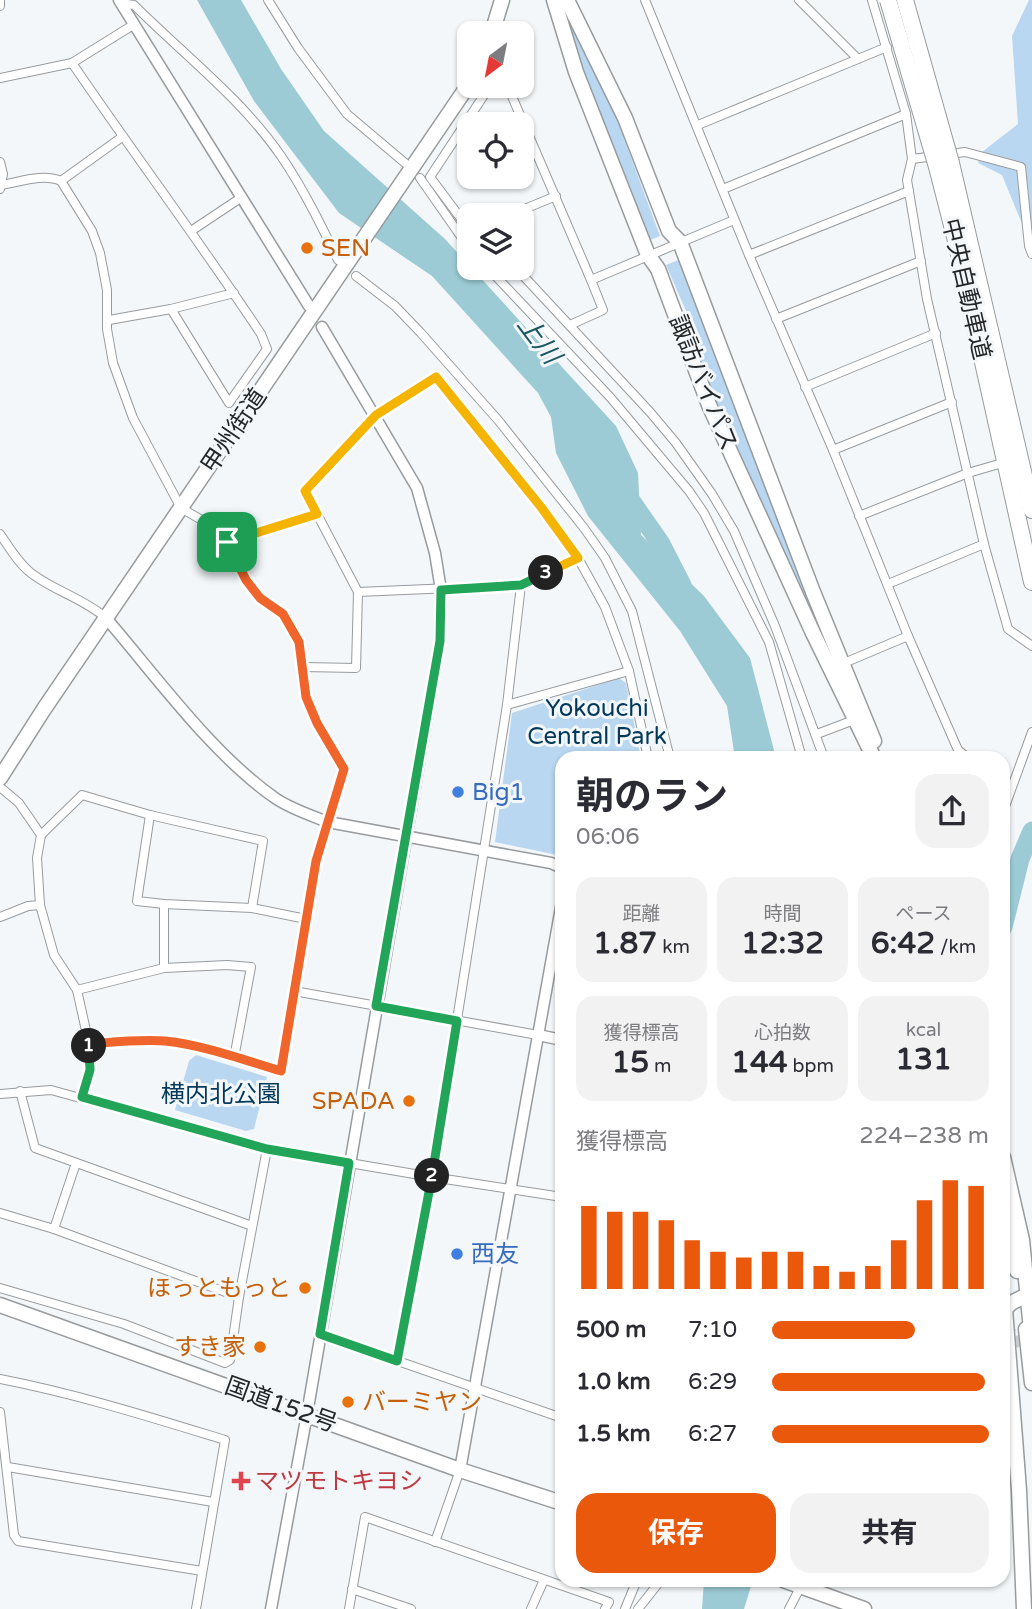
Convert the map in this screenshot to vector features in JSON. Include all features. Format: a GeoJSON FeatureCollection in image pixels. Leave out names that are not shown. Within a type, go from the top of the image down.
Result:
{"type":"FeatureCollection","features":[{"type":"Feature","properties":{"kind":"highway"},"geometry":{"type":"LineString","coordinates":[[496,21],[502,0]]}},
{"type":"Feature","properties":{"kind":"highway","name":"諏訪バイパス"},"geometry":{"type":"LineString","coordinates":[[554,0],[576,72],[648,255],[658,269],[709,405],[870,751]]}},
{"type":"Feature","properties":{"kind":"highway","name":"諏訪バイパス"},"geometry":{"type":"LineString","coordinates":[[567,0],[625,118],[669,231],[680,242],[813,592],[878,751]]}},
{"type":"Feature","properties":{"kind":"highway","name":"中央自動車道"},"geometry":{"type":"LineString","coordinates":[[888,0],[944,165],[956,241],[1032,582]]}},
{"type":"Feature","properties":{"kind":"highway","name":"中央自動車道"},"geometry":{"type":"LineString","coordinates":[[905,0],[1032,510]]}},
{"type":"Feature","properties":{"kind":"highway","name":"甲州街道"},"geometry":{"type":"LineString","coordinates":[[0,780],[106,618],[460,98]]}},
{"type":"Feature","properties":{"kind":"highway"},"geometry":{"type":"LineString","coordinates":[[1010,1212],[1022,1240],[1032,1339]]}},
{"type":"Feature","properties":{"kind":"highway"},"geometry":{"type":"LineString","coordinates":[[1010,1224],[1023,1297],[1032,1383]]}},
{"type":"Feature","properties":{"kind":"highway"},"geometry":{"type":"LineString","coordinates":[[1022,1240],[1029,1247],[1032,1264]]}},
{"type":"Feature","properties":{"kind":"highway"},"geometry":{"type":"LineString","coordinates":[[1010,1304],[1023,1297]]}},
{"type":"Feature","properties":{"kind":"highway","name":"国道152号"},"geometry":{"type":"LineString","coordinates":[[0,1305],[460,1470],[555,1501]]}},
{"type":"Feature","properties":{"kind":"highway"},"geometry":{"type":"LineString","coordinates":[[1010,1374],[1024,1609]]}},
{"type":"Feature","properties":{"kind":"highway"},"geometry":{"type":"LineString","coordinates":[[806,1587],[864,1609]]}},
{"type":"Feature","properties":{"kind":"street"},"geometry":{"type":"LineString","coordinates":[[0,6],[1,0]]}},
{"type":"Feature","properties":{"kind":"street"},"geometry":{"type":"LineString","coordinates":[[268,0],[298,48],[347,114],[411,171],[457,232]]}},
{"type":"Feature","properties":{"kind":"street"},"geometry":{"type":"LineString","coordinates":[[645,0],[908,636],[959,751]]}},
{"type":"Feature","properties":{"kind":"street"},"geometry":{"type":"LineString","coordinates":[[799,0],[858,59]]}},
{"type":"Feature","properties":{"kind":"street"},"geometry":{"type":"LineString","coordinates":[[872,0],[906,114],[912,159],[907,180],[921,261],[984,544],[1008,629],[1032,646]]}},
{"type":"Feature","properties":{"kind":"street"},"geometry":{"type":"LineString","coordinates":[[120,1],[309,306]]}},
{"type":"Feature","properties":{"kind":"street"},"geometry":{"type":"LineString","coordinates":[[120,1],[134,5],[240,108],[281,155],[338,260]]}},
{"type":"Feature","properties":{"kind":"street"},"geometry":{"type":"LineString","coordinates":[[0,78],[72,63],[133,25]]}},
{"type":"Feature","properties":{"kind":"street"},"geometry":{"type":"LineString","coordinates":[[698,125],[887,47]]}},
{"type":"Feature","properties":{"kind":"street"},"geometry":{"type":"LineString","coordinates":[[72,63],[261,334],[267,349],[229,403],[171,309]]}},
{"type":"Feature","properties":{"kind":"street"},"geometry":{"type":"LineString","coordinates":[[457,214],[430,177],[482,98]]}},
{"type":"Feature","properties":{"kind":"street"},"geometry":{"type":"LineString","coordinates":[[513,98],[603,310],[570,325]]}},
{"type":"Feature","properties":{"kind":"street"},"geometry":{"type":"LineString","coordinates":[[723,189],[906,114]]}},
{"type":"Feature","properties":{"kind":"street"},"geometry":{"type":"LineString","coordinates":[[61,181],[122,137]]}},
{"type":"Feature","properties":{"kind":"street"},"geometry":{"type":"LineString","coordinates":[[912,159],[965,152],[1021,167],[1032,254]]}},
{"type":"Feature","properties":{"kind":"street"},"geometry":{"type":"LineString","coordinates":[[0,162],[3,174],[1,187],[38,179],[53,178],[61,181],[92,231],[100,253],[107,290],[107,329],[113,363],[133,418],[181,508],[217,529],[227,542],[246,580],[260,598],[283,614],[299,642],[306,697],[317,723],[344,769],[316,861],[281,1071],[166,1041],[133,1040],[89,1044]]}},
{"type":"Feature","properties":{"kind":"street"},"geometry":{"type":"LineString","coordinates":[[749,255],[909,191]]}},
{"type":"Feature","properties":{"kind":"street"},"geometry":{"type":"LineString","coordinates":[[534,205],[556,196]]}},
{"type":"Feature","properties":{"kind":"street"},"geometry":{"type":"LineString","coordinates":[[191,231],[242,197]]}},
{"type":"Feature","properties":{"kind":"street"},"geometry":{"type":"LineString","coordinates":[[591,279],[734,220]]}},
{"type":"Feature","properties":{"kind":"street"},"geometry":{"type":"LineString","coordinates":[[776,319],[921,261]]}},
{"type":"Feature","properties":{"kind":"street"},"geometry":{"type":"LineString","coordinates":[[356,276],[395,306],[472,390],[606,558],[632,611],[668,751]]}},
{"type":"Feature","properties":{"kind":"street"},"geometry":{"type":"LineString","coordinates":[[499,280],[610,397],[689,491],[704,513],[769,642],[800,751]]}},
{"type":"Feature","properties":{"kind":"street"},"geometry":{"type":"LineString","coordinates":[[527,280],[676,443],[734,531],[775,626],[822,751]]}},
{"type":"Feature","properties":{"kind":"street"},"geometry":{"type":"LineString","coordinates":[[109,320],[171,309],[233,293]]}},
{"type":"Feature","properties":{"kind":"street"},"geometry":{"type":"LineString","coordinates":[[271,1609],[440,641],[441,590],[435,554],[417,488],[322,327]]}},
{"type":"Feature","properties":{"kind":"street"},"geometry":{"type":"LineString","coordinates":[[806,387],[936,333]]}},
{"type":"Feature","properties":{"kind":"street"},"geometry":{"type":"LineString","coordinates":[[303,667],[356,668],[358,592],[305,491],[376,415],[436,377],[541,507],[578,558],[605,607],[629,671],[646,751]]}},
{"type":"Feature","properties":{"kind":"street"},"geometry":{"type":"LineString","coordinates":[[833,450],[952,402]]}},
{"type":"Feature","properties":{"kind":"street"},"geometry":{"type":"LineString","coordinates":[[859,516],[968,473],[999,464]]}},
{"type":"Feature","properties":{"kind":"street"},"geometry":{"type":"LineString","coordinates":[[227,542],[317,514]]}},
{"type":"Feature","properties":{"kind":"street"},"geometry":{"type":"LineString","coordinates":[[0,534],[21,563],[32,573],[92,606],[106,618],[216,747],[275,797],[302,813],[328,822],[555,865]]}},
{"type":"Feature","properties":{"kind":"street"},"geometry":{"type":"LineString","coordinates":[[888,584],[984,544]]}},
{"type":"Feature","properties":{"kind":"street"},"geometry":{"type":"LineString","coordinates":[[358,592],[521,585],[578,558]]}},
{"type":"Feature","properties":{"kind":"street"},"geometry":{"type":"LineString","coordinates":[[397,1361],[432,1177],[457,1021],[507,705],[521,585]]}},
{"type":"Feature","properties":{"kind":"street"},"geometry":{"type":"LineString","coordinates":[[844,663],[908,636]]}},
{"type":"Feature","properties":{"kind":"street"},"geometry":{"type":"LineString","coordinates":[[507,705],[629,671]]}},
{"type":"Feature","properties":{"kind":"street"},"geometry":{"type":"LineString","coordinates":[[817,734],[854,720]]}},
{"type":"Feature","properties":{"kind":"street"},"geometry":{"type":"LineString","coordinates":[[1010,793],[1032,732]]}},
{"type":"Feature","properties":{"kind":"street"},"geometry":{"type":"LineString","coordinates":[[0,780],[41,835]]}},
{"type":"Feature","properties":{"kind":"street"},"geometry":{"type":"LineString","coordinates":[[82,1097],[90,1070],[89,1044],[77,990],[54,956],[40,905],[37,858],[41,835],[82,795],[150,815],[263,841],[252,908]]}},
{"type":"Feature","properties":{"kind":"street"},"geometry":{"type":"LineString","coordinates":[[150,815],[137,901],[252,908],[306,919]]}},
{"type":"Feature","properties":{"kind":"street"},"geometry":{"type":"LineString","coordinates":[[164,904],[164,968]]}},
{"type":"Feature","properties":{"kind":"street"},"geometry":{"type":"LineString","coordinates":[[0,917],[28,906],[40,905]]}},
{"type":"Feature","properties":{"kind":"street"},"geometry":{"type":"LineString","coordinates":[[435,1542],[460,1470],[538,1035],[555,959]]}},
{"type":"Feature","properties":{"kind":"street"},"geometry":{"type":"LineString","coordinates":[[77,990],[164,968],[228,965],[251,967],[234,1058]]}},
{"type":"Feature","properties":{"kind":"street"},"geometry":{"type":"LineString","coordinates":[[294,991],[555,1039]]}},
{"type":"Feature","properties":{"kind":"street"},"geometry":{"type":"LineString","coordinates":[[0,1094],[51,1090],[267,1149],[555,1196]]}},
{"type":"Feature","properties":{"kind":"street"},"geometry":{"type":"LineString","coordinates":[[20,1091],[35,1148],[252,1226]]}},
{"type":"Feature","properties":{"kind":"street"},"geometry":{"type":"LineString","coordinates":[[0,1287],[124,1324],[225,1363],[230,1360],[267,1149]]}},
{"type":"Feature","properties":{"kind":"street"},"geometry":{"type":"LineString","coordinates":[[54,1229],[76,1163]]}},
{"type":"Feature","properties":{"kind":"street"},"geometry":{"type":"LineString","coordinates":[[0,1213],[54,1229],[239,1297]]}},
{"type":"Feature","properties":{"kind":"street"},"geometry":{"type":"LineString","coordinates":[[320,1334],[555,1416]]}},
{"type":"Feature","properties":{"kind":"street"},"geometry":{"type":"LineString","coordinates":[[0,1379],[120,1407],[225,1440],[196,1609]]}},
{"type":"Feature","properties":{"kind":"street"},"geometry":{"type":"LineString","coordinates":[[0,1412],[14,1535],[18,1541],[202,1571]]}},
{"type":"Feature","properties":{"kind":"street"},"geometry":{"type":"LineString","coordinates":[[8,1467],[213,1502]]}},
{"type":"Feature","properties":{"kind":"street"},"geometry":{"type":"LineString","coordinates":[[349,1609],[365,1517],[555,1584]]}},
{"type":"Feature","properties":{"kind":"street"},"geometry":{"type":"LineString","coordinates":[[531,1609],[544,1580]]}},
{"type":"Feature","properties":{"kind":"street"},"geometry":{"type":"LineString","coordinates":[[564,1587],[608,1602],[605,1609]]}},
{"type":"Feature","properties":{"kind":"street"},"geometry":{"type":"LineString","coordinates":[[625,1609],[634,1587]]}},
{"type":"Feature","properties":{"kind":"street"},"geometry":{"type":"LineString","coordinates":[[638,1609],[655,1587]]}},
{"type":"Feature","properties":{"kind":"street"},"geometry":{"type":"LineString","coordinates":[[789,1609],[795,1587]]}},
{"type":"Feature","properties":{"kind":"street"},"geometry":{"type":"LineString","coordinates":[[352,1589],[411,1609]]}},
{"type":"Feature","properties":{"kind":"green space"},"geometry":{"type":"Polygon","coordinates":[[[563,0],[606,90],[660,236],[646,242],[613,158],[560,5],[563,0]]]}},
{"type":"Feature","properties":{"kind":"green space"},"geometry":{"type":"Polygon","coordinates":[[[1029,0],[1032,0],[1032,248],[1002,175],[978,163],[982,152],[1018,124],[1012,36],[1029,0]]]}},
{"type":"Feature","properties":{"kind":"green space"},"geometry":{"type":"Polygon","coordinates":[[[681,259],[842,681],[716,406],[686,311],[666,265],[681,259]]]}},
{"type":"Feature","properties":{"kind":"green space","name":"Yokouchi Central Park"},"geometry":{"type":"Polygon","coordinates":[[[619,678],[626,683],[640,751],[555,751],[555,855],[495,842],[512,713],[619,678]]]}},
{"type":"Feature","properties":{"kind":"green space","name":"横内北公園"},"geometry":{"type":"Polygon","coordinates":[[[196,1055],[267,1077],[254,1129],[246,1131],[175,1110],[189,1061],[196,1055]]]}},
{"type":"Feature","properties":{"kind":"shaded area"},"geometry":{"type":"Polygon","coordinates":[[[197,0],[241,0],[281,69],[324,131],[457,252],[457,280],[482,280],[616,426],[638,473],[641,535],[704,596],[750,658],[774,751],[734,751],[727,706],[680,631],[588,516],[556,453],[551,417],[538,393],[432,276],[339,213],[254,101],[197,0]]]}},
{"type":"Feature","properties":{"kind":"shaded area"},"geometry":{"type":"Polygon","coordinates":[[[704,1587],[751,1587],[744,1609],[702,1609],[704,1587]]]}},
{"type":"Feature","properties":{"kind":"waterway","name":"上川"},"geometry":{"type":"LineString","coordinates":[[627,495],[661,544],[682,585]]}},
{"type":"Feature","properties":{"kind":"waterway"},"geometry":{"type":"LineString","coordinates":[[1010,899],[1020,859],[1032,831]]}},
{"type":"Feature","properties":{"kind":"tunnel"},"geometry":{"type":"LineString","coordinates":[[1010,1330],[1028,1354]]}},
{"type":"Feature","properties":{"kind":"place","name":"SEN"},"geometry":{"type":"Point","coordinates":[307,248]}},
{"type":"Feature","properties":{"kind":"place","name":"Big1"},"geometry":{"type":"Point","coordinates":[458,792]}},
{"type":"Feature","properties":{"kind":"place","name":"SPADA"},"geometry":{"type":"Point","coordinates":[409,1101]}},
{"type":"Feature","properties":{"kind":"place","name":"西友"},"geometry":{"type":"Point","coordinates":[457,1254]}},
{"type":"Feature","properties":{"kind":"place","name":"ほっともっと"},"geometry":{"type":"Point","coordinates":[305,1288]}},
{"type":"Feature","properties":{"kind":"place","name":"すき家"},"geometry":{"type":"Point","coordinates":[260,1347]}},
{"type":"Feature","properties":{"kind":"place","name":"バーミヤン"},"geometry":{"type":"Point","coordinates":[348,1402]}},
{"type":"Feature","properties":{"kind":"place","name":"マツモトキヨシ"},"geometry":{"type":"Point","coordinates":[241,1481]}},
{"type":"Feature","properties":{"kind":"route"},"geometry":{"type":"LineString","coordinates":[[436,377],[541,507],[578,558],[521,585],[441,590],[440,641],[376,1006],[457,1021],[432,1177],[397,1361],[320,1334],[349,1163],[267,1149],[82,1097],[90,1070],[89,1044],[133,1040],[166,1041],[281,1071],[316,861],[344,769],[317,723],[306,697],[299,642],[283,614],[260,598],[246,580],[227,542],[317,514],[305,491],[376,415],[436,377]]}}]}
